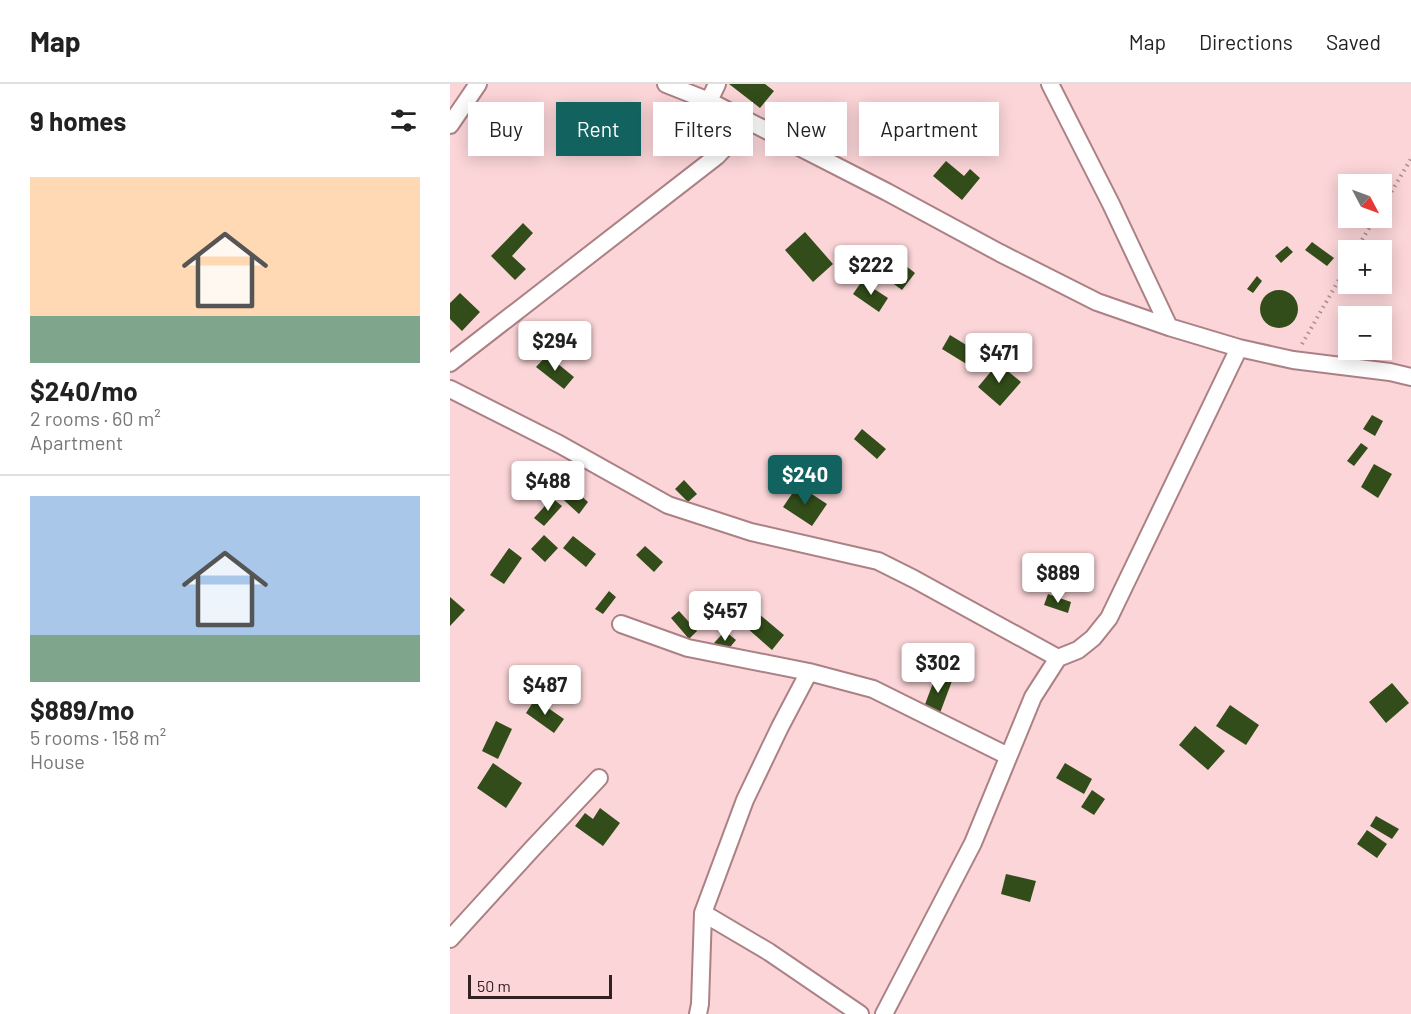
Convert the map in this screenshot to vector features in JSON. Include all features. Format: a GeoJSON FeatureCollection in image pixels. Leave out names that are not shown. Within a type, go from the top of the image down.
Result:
{"type":"FeatureCollection","features":[{"type":"Feature","properties":{"kind":"street"},"geometry":{"type":"LineString","coordinates":[[450,125],[478,84]]}},
{"type":"Feature","properties":{"kind":"street"},"geometry":{"type":"LineString","coordinates":[[666,84],[709,101],[717,84]]}},
{"type":"Feature","properties":{"kind":"street"},"geometry":{"type":"LineString","coordinates":[[1050,84],[1111,204],[1169,327]]}},
{"type":"Feature","properties":{"kind":"street"},"geometry":{"type":"LineString","coordinates":[[753,124],[1097,303],[1239,348],[1293,360],[1390,372],[1411,377]]}},
{"type":"Feature","properties":{"kind":"street"},"geometry":{"type":"LineString","coordinates":[[450,363],[717,156]]}},
{"type":"Feature","properties":{"kind":"street"},"geometry":{"type":"LineString","coordinates":[[884,1014],[974,843],[1033,697],[1058,657],[1078,650],[1093,638],[1109,618],[1239,348]]}},
{"type":"Feature","properties":{"kind":"street"},"geometry":{"type":"LineString","coordinates":[[450,388],[559,444],[668,505],[751,531],[878,561],[1058,657]]}},
{"type":"Feature","properties":{"kind":"street"},"geometry":{"type":"LineString","coordinates":[[621,624],[688,648],[809,672],[873,689],[1008,756]]}},
{"type":"Feature","properties":{"kind":"street"},"geometry":{"type":"LineString","coordinates":[[698,1014],[703,913],[745,800],[809,672]]}},
{"type":"Feature","properties":{"kind":"street"},"geometry":{"type":"LineString","coordinates":[[450,939],[599,778]]}},
{"type":"Feature","properties":{"kind":"street"},"geometry":{"type":"LineString","coordinates":[[703,913],[769,952],[860,1014]]}},
{"type":"Feature","properties":{"kind":"path"},"geometry":{"type":"LineString","coordinates":[[1392,190],[1411,159]]}},
{"type":"Feature","properties":{"kind":"path"},"geometry":{"type":"LineString","coordinates":[[1293,360],[1338,281]]}},
{"type":"Feature","properties":{"kind":"building"},"geometry":{"type":"Polygon","coordinates":[[[729,84],[765,84],[774,91],[760,108],[729,84]]]}},
{"type":"Feature","properties":{"kind":"building"},"geometry":{"type":"Polygon","coordinates":[[[946,161],[964,176],[970,169],[980,178],[962,200],[933,176],[946,161]]]}},
{"type":"Feature","properties":{"kind":"building"},"geometry":{"type":"Polygon","coordinates":[[[523,223],[533,233],[512,256],[526,269],[515,280],[491,256],[523,223]]]}},
{"type":"Feature","properties":{"kind":"building"},"geometry":{"type":"Polygon","coordinates":[[[805,232],[833,264],[813,282],[785,250],[805,232]]]}},
{"type":"Feature","properties":{"kind":"building"},"geometry":{"type":"Polygon","coordinates":[[[1312,242],[1334,258],[1327,266],[1305,250],[1312,242]]]}},
{"type":"Feature","properties":{"kind":"building"},"geometry":{"type":"Polygon","coordinates":[[[1287,246],[1293,252],[1281,263],[1275,256],[1287,246]]]}},
{"type":"Feature","properties":{"kind":"building"},"geometry":{"type":"Polygon","coordinates":[[[896,258],[915,273],[902,290],[883,276],[896,258]]]}},
{"type":"Feature","properties":{"kind":"building"},"geometry":{"type":"Polygon","coordinates":[[[1257,276],[1262,281],[1253,293],[1247,289],[1257,276]]]}},
{"type":"Feature","properties":{"kind":"building"},"geometry":{"type":"Polygon","coordinates":[[[862,281],[888,298],[879,312],[853,294],[862,281]]]}},
{"type":"Feature","properties":{"kind":"building"},"geometry":{"type":"Polygon","coordinates":[[[1279,290],[1292,296],[1298,309],[1292,322],[1279,328],[1266,322],[1260,309],[1266,296],[1279,290]]]}},
{"type":"Feature","properties":{"kind":"building"},"geometry":{"type":"Polygon","coordinates":[[[460,293],[480,312],[462,331],[450,319],[450,303],[460,293]]]}},
{"type":"Feature","properties":{"kind":"building"},"geometry":{"type":"Polygon","coordinates":[[[950,335],[981,354],[973,368],[942,349],[950,335]]]}},
{"type":"Feature","properties":{"kind":"building"},"geometry":{"type":"Polygon","coordinates":[[[547,355],[574,377],[564,389],[536,367],[547,355]]]}},
{"type":"Feature","properties":{"kind":"building"},"geometry":{"type":"Polygon","coordinates":[[[998,363],[1021,382],[1000,406],[978,387],[998,363]]]}},
{"type":"Feature","properties":{"kind":"building"},"geometry":{"type":"Polygon","coordinates":[[[1372,415],[1383,421],[1375,436],[1363,429],[1372,415]]]}},
{"type":"Feature","properties":{"kind":"building"},"geometry":{"type":"Polygon","coordinates":[[[862,429],[886,449],[877,459],[854,439],[862,429]]]}},
{"type":"Feature","properties":{"kind":"building"},"geometry":{"type":"Polygon","coordinates":[[[1361,443],[1368,448],[1354,466],[1347,461],[1361,443]]]}},
{"type":"Feature","properties":{"kind":"building"},"geometry":{"type":"Polygon","coordinates":[[[1374,464],[1392,474],[1378,498],[1361,487],[1374,464]]]}},
{"type":"Feature","properties":{"kind":"building"},"geometry":{"type":"Polygon","coordinates":[[[563,480],[588,502],[579,514],[554,491],[563,480]]]}},
{"type":"Feature","properties":{"kind":"building"},"geometry":{"type":"Polygon","coordinates":[[[684,480],[697,494],[688,502],[675,489],[684,480]]]}},
{"type":"Feature","properties":{"kind":"building"},"geometry":{"type":"Polygon","coordinates":[[[798,485],[827,504],[812,526],[783,507],[798,485]]]}},
{"type":"Feature","properties":{"kind":"building"},"geometry":{"type":"Polygon","coordinates":[[[552,498],[562,506],[544,526],[534,518],[552,498]]]}},
{"type":"Feature","properties":{"kind":"building"},"geometry":{"type":"Polygon","coordinates":[[[544,535],[558,548],[545,562],[531,549],[544,535]]]}},
{"type":"Feature","properties":{"kind":"building"},"geometry":{"type":"Polygon","coordinates":[[[573,536],[596,554],[586,567],[563,548],[573,536]]]}},
{"type":"Feature","properties":{"kind":"building"},"geometry":{"type":"Polygon","coordinates":[[[645,546],[663,562],[654,572],[636,555],[645,546]]]}},
{"type":"Feature","properties":{"kind":"building"},"geometry":{"type":"Polygon","coordinates":[[[509,548],[522,558],[504,584],[490,575],[509,548]]]}},
{"type":"Feature","properties":{"kind":"building"},"geometry":{"type":"Polygon","coordinates":[[[609,591],[616,597],[603,614],[595,609],[609,591]]]}},
{"type":"Feature","properties":{"kind":"building"},"geometry":{"type":"Polygon","coordinates":[[[1048,594],[1071,602],[1068,613],[1044,605],[1048,594]]]}},
{"type":"Feature","properties":{"kind":"building"},"geometry":{"type":"Polygon","coordinates":[[[450,597],[465,610],[450,626],[450,597]]]}},
{"type":"Feature","properties":{"kind":"building"},"geometry":{"type":"Polygon","coordinates":[[[679,611],[697,631],[689,639],[671,618],[679,611]]]}},
{"type":"Feature","properties":{"kind":"building"},"geometry":{"type":"Polygon","coordinates":[[[759,614],[784,635],[772,650],[747,628],[759,614]]]}},
{"type":"Feature","properties":{"kind":"building"},"geometry":{"type":"Polygon","coordinates":[[[725,631],[736,640],[726,652],[714,643],[725,631]]]}},
{"type":"Feature","properties":{"kind":"building"},"geometry":{"type":"Polygon","coordinates":[[[936,675],[952,681],[940,713],[924,707],[936,675]]]}},
{"type":"Feature","properties":{"kind":"building"},"geometry":{"type":"Polygon","coordinates":[[[1392,683],[1409,703],[1386,723],[1369,702],[1392,683]]]}},
{"type":"Feature","properties":{"kind":"building"},"geometry":{"type":"Polygon","coordinates":[[[535,699],[564,719],[554,733],[526,713],[535,699]]]}},
{"type":"Feature","properties":{"kind":"building"},"geometry":{"type":"Polygon","coordinates":[[[1230,705],[1259,725],[1246,745],[1216,726],[1230,705]]]}},
{"type":"Feature","properties":{"kind":"building"},"geometry":{"type":"Polygon","coordinates":[[[496,721],[512,729],[498,759],[482,751],[496,721]]]}},
{"type":"Feature","properties":{"kind":"building"},"geometry":{"type":"Polygon","coordinates":[[[1195,726],[1225,751],[1208,770],[1179,745],[1195,726]]]}},
{"type":"Feature","properties":{"kind":"building"},"geometry":{"type":"Polygon","coordinates":[[[493,763],[522,783],[506,808],[477,788],[493,763]]]}},
{"type":"Feature","properties":{"kind":"building"},"geometry":{"type":"Polygon","coordinates":[[[1065,763],[1092,779],[1084,794],[1056,778],[1065,763]]]}},
{"type":"Feature","properties":{"kind":"building"},"geometry":{"type":"Polygon","coordinates":[[[1092,790],[1105,799],[1094,815],[1081,807],[1092,790]]]}},
{"type":"Feature","properties":{"kind":"building"},"geometry":{"type":"Polygon","coordinates":[[[600,808],[620,823],[603,846],[575,826],[585,813],[593,819],[600,808]]]}},
{"type":"Feature","properties":{"kind":"building"},"geometry":{"type":"Polygon","coordinates":[[[1376,816],[1399,829],[1392,839],[1370,826],[1376,816]]]}},
{"type":"Feature","properties":{"kind":"building"},"geometry":{"type":"Polygon","coordinates":[[[1367,830],[1387,844],[1377,858],[1357,844],[1367,830]]]}},
{"type":"Feature","properties":{"kind":"building"},"geometry":{"type":"Polygon","coordinates":[[[1006,874],[1036,881],[1030,902],[1001,894],[1006,874]]]}}]}
